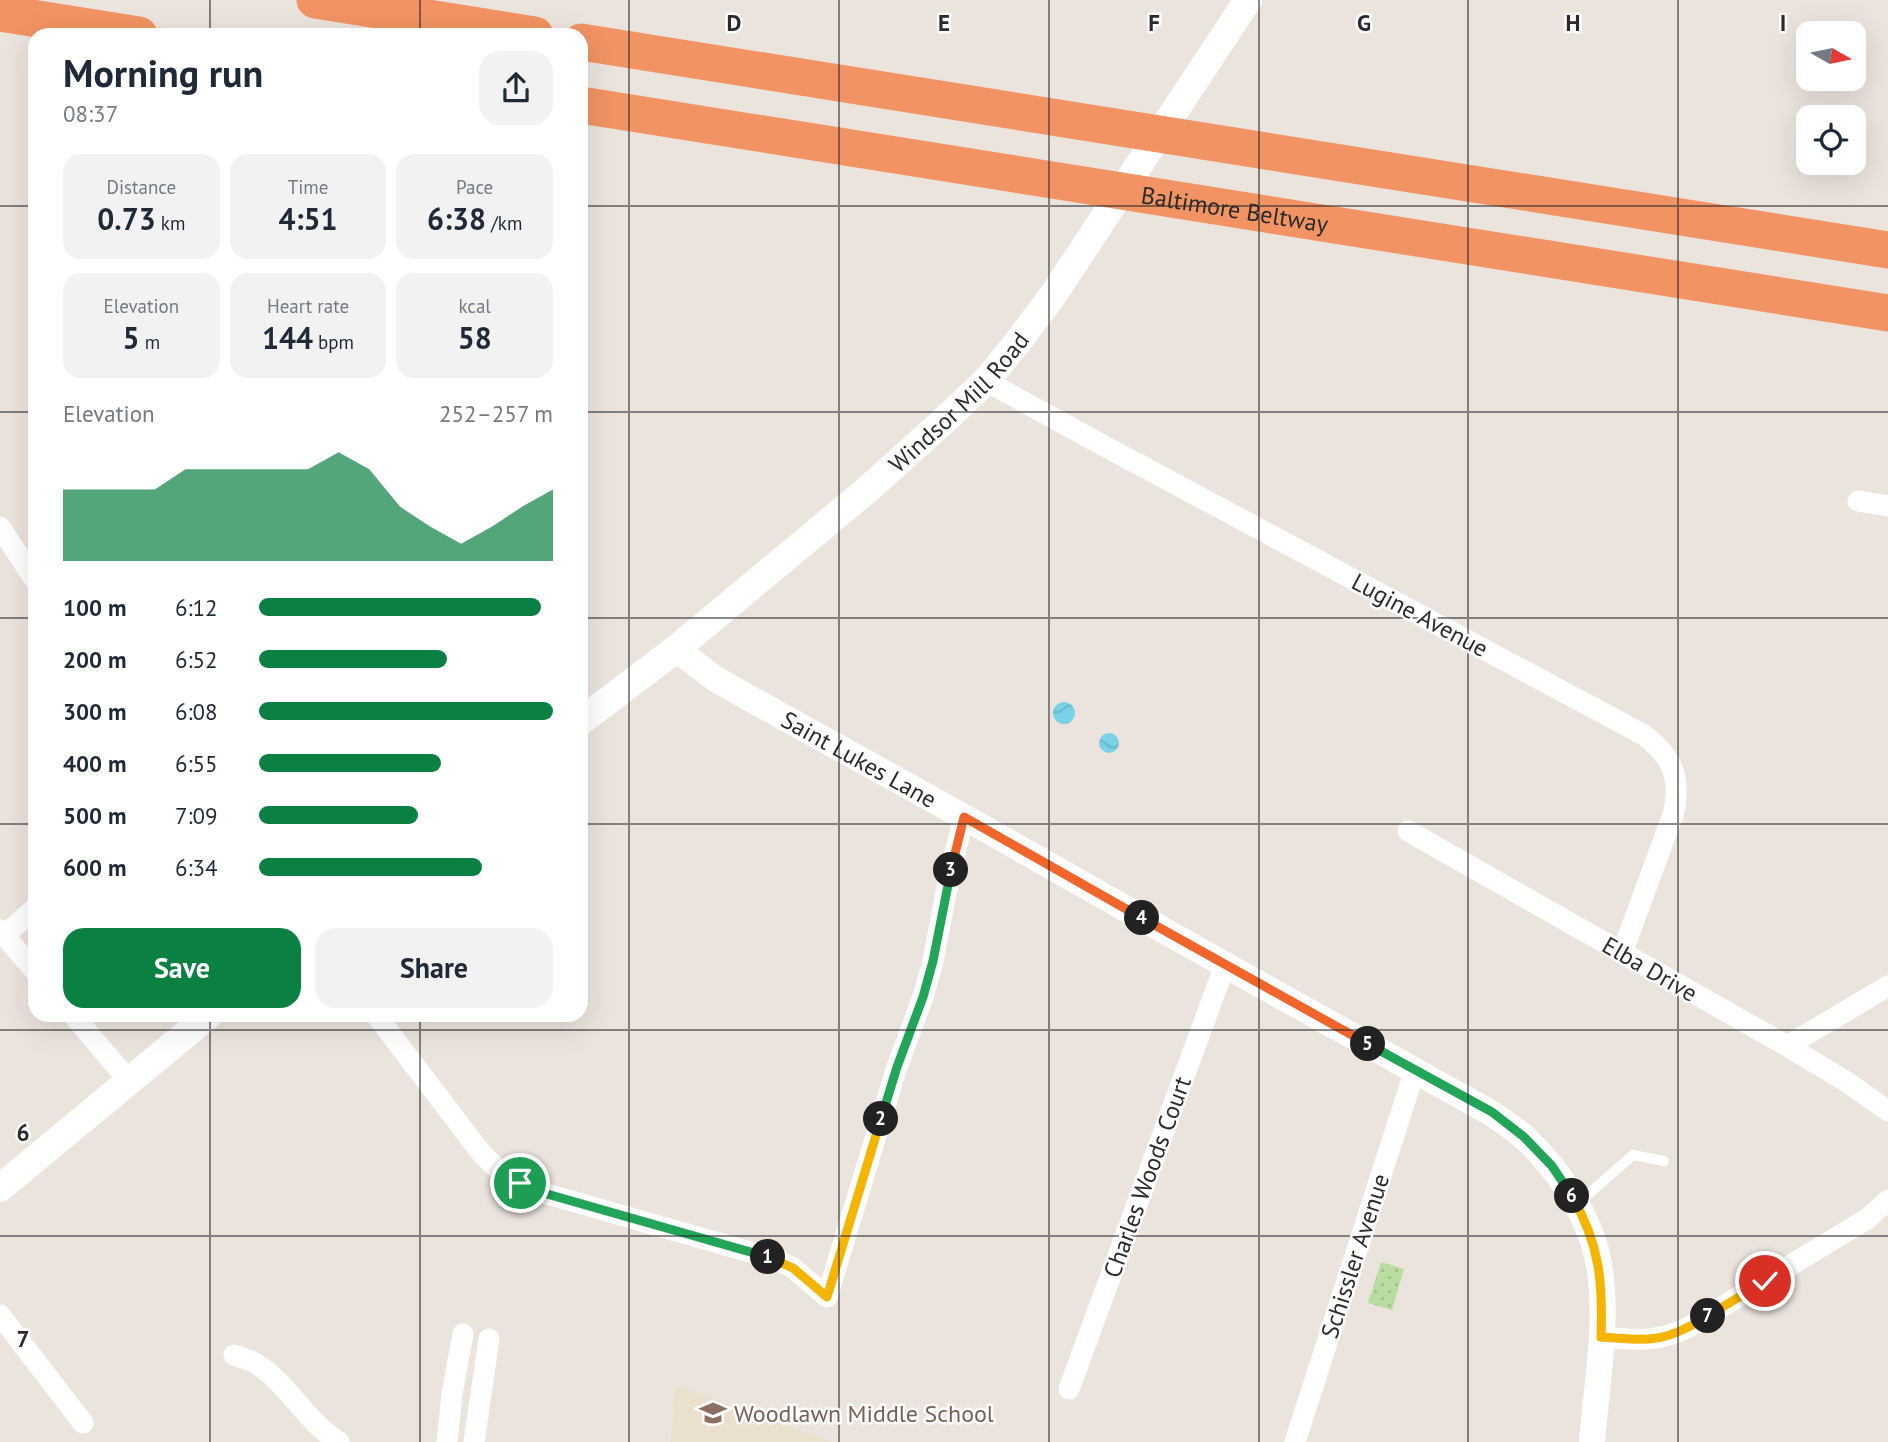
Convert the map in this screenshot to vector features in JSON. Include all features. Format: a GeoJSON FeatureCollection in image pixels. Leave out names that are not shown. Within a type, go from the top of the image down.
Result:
{"type":"FeatureCollection","features":[{"type":"Feature","properties":{"kind":"highway"},"geometry":{"type":"LineString","coordinates":[[315,0],[491,28]]}},
{"type":"Feature","properties":{"kind":"highway"},"geometry":{"type":"LineString","coordinates":[[0,13],[95,28]]}},
{"type":"Feature","properties":{"kind":"highway"},"geometry":{"type":"LineString","coordinates":[[588,43],[1888,250]]}},
{"type":"Feature","properties":{"kind":"highway","name":"Baltimore Beltway"},"geometry":{"type":"LineString","coordinates":[[588,106],[1888,313]]}},
{"type":"Feature","properties":{"kind":"main road","name":"Windsor Mill Road"},"geometry":{"type":"LineString","coordinates":[[588,716],[676,649],[867,489],[986,381],[1053,295],[1248,0]]}},
{"type":"Feature","properties":{"kind":"main road"},"geometry":{"type":"LineString","coordinates":[[0,1188],[200,1022]]}},
{"type":"Feature","properties":{"kind":"street","name":"Lugine Avenue"},"geometry":{"type":"LineString","coordinates":[[986,381],[1644,735],[1661,748],[1671,764],[1676,781],[1674,812],[1622,953]]}},
{"type":"Feature","properties":{"kind":"street"},"geometry":{"type":"LineString","coordinates":[[1858,501],[1888,506]]}},
{"type":"Feature","properties":{"kind":"street"},"geometry":{"type":"LineString","coordinates":[[0,527],[28,569]]}},
{"type":"Feature","properties":{"kind":"street","name":"Saint Lukes Lane"},"geometry":{"type":"LineString","coordinates":[[676,649],[714,678],[1492,1112],[1524,1137],[1552,1166],[1576,1205],[1591,1236],[1600,1271],[1601,1337],[1592,1442]]}},
{"type":"Feature","properties":{"kind":"street"},"geometry":{"type":"LineString","coordinates":[[381,1022],[482,1154],[505,1176],[547,1194],[778,1260],[800,1273],[827,1297],[897,1067],[923,997],[964,817]]}},
{"type":"Feature","properties":{"kind":"street","name":"Elba Drive"},"geometry":{"type":"LineString","coordinates":[[1408,831],[1787,1046],[1847,1082],[1888,1111]]}},
{"type":"Feature","properties":{"kind":"street"},"geometry":{"type":"LineString","coordinates":[[28,913],[2,932],[28,963]]}},
{"type":"Feature","properties":{"kind":"street","name":"Charles Woods Court"},"geometry":{"type":"LineString","coordinates":[[1069,1389],[1225,965]]}},
{"type":"Feature","properties":{"kind":"street"},"geometry":{"type":"LineString","coordinates":[[1787,1046],[1888,986]]}},
{"type":"Feature","properties":{"kind":"street"},"geometry":{"type":"LineString","coordinates":[[79,1022],[128,1080]]}},
{"type":"Feature","properties":{"kind":"street","name":"Schissler Avenue"},"geometry":{"type":"LineString","coordinates":[[1295,1442],[1415,1070]]}},
{"type":"Feature","properties":{"kind":"street"},"geometry":{"type":"LineString","coordinates":[[1601,1337],[1653,1340],[1671,1336],[1859,1224],[1888,1200]]}},
{"type":"Feature","properties":{"kind":"street"},"geometry":{"type":"LineString","coordinates":[[0,1315],[83,1423]]}},
{"type":"Feature","properties":{"kind":"street"},"geometry":{"type":"LineString","coordinates":[[447,1442],[463,1334]]}},
{"type":"Feature","properties":{"kind":"street"},"geometry":{"type":"LineString","coordinates":[[474,1442],[489,1339]]}},
{"type":"Feature","properties":{"kind":"street"},"geometry":{"type":"LineString","coordinates":[[234,1356],[252,1361],[270,1373],[312,1420],[339,1442]]}},
{"type":"Feature","properties":{"kind":"lane"},"geometry":{"type":"LineString","coordinates":[[1576,1205],[1633,1155],[1664,1161]]}},
{"type":"Feature","properties":{"kind":"shaded area","name":"Woodlawn Middle School"},"geometry":{"type":"Polygon","coordinates":[[[677,1385],[829,1442],[670,1442],[677,1385]]]}},
{"type":"Feature","properties":{"kind":"green space"},"geometry":{"type":"Polygon","coordinates":[[[1381,1262],[1404,1269],[1392,1310],[1368,1303],[1381,1262]]]}},
{"type":"Feature","properties":{"kind":"water"},"geometry":{"type":"Polygon","coordinates":[[[1064,702],[1072,705],[1075,713],[1072,721],[1064,724],[1056,721],[1053,713],[1056,705],[1064,702]]]}},
{"type":"Feature","properties":{"kind":"water"},"geometry":{"type":"Polygon","coordinates":[[[1109,733],[1116,736],[1119,743],[1116,750],[1109,753],[1102,750],[1099,743],[1102,736],[1109,733]]]}},
{"type":"Feature","properties":{"kind":"place","name":"Woodlawn Middle School"},"geometry":{"type":"Point","coordinates":[713,1413]}},
{"type":"Feature","properties":{"kind":"route"},"geometry":{"type":"LineString","coordinates":[[520,1183],[547,1194],[778,1260],[808,1279],[827,1297],[897,1067],[923,997],[964,817],[1492,1112],[1524,1137],[1552,1166],[1574,1200],[1591,1236],[1600,1271],[1601,1337],[1653,1340],[1671,1336],[1765,1281]]}}]}
